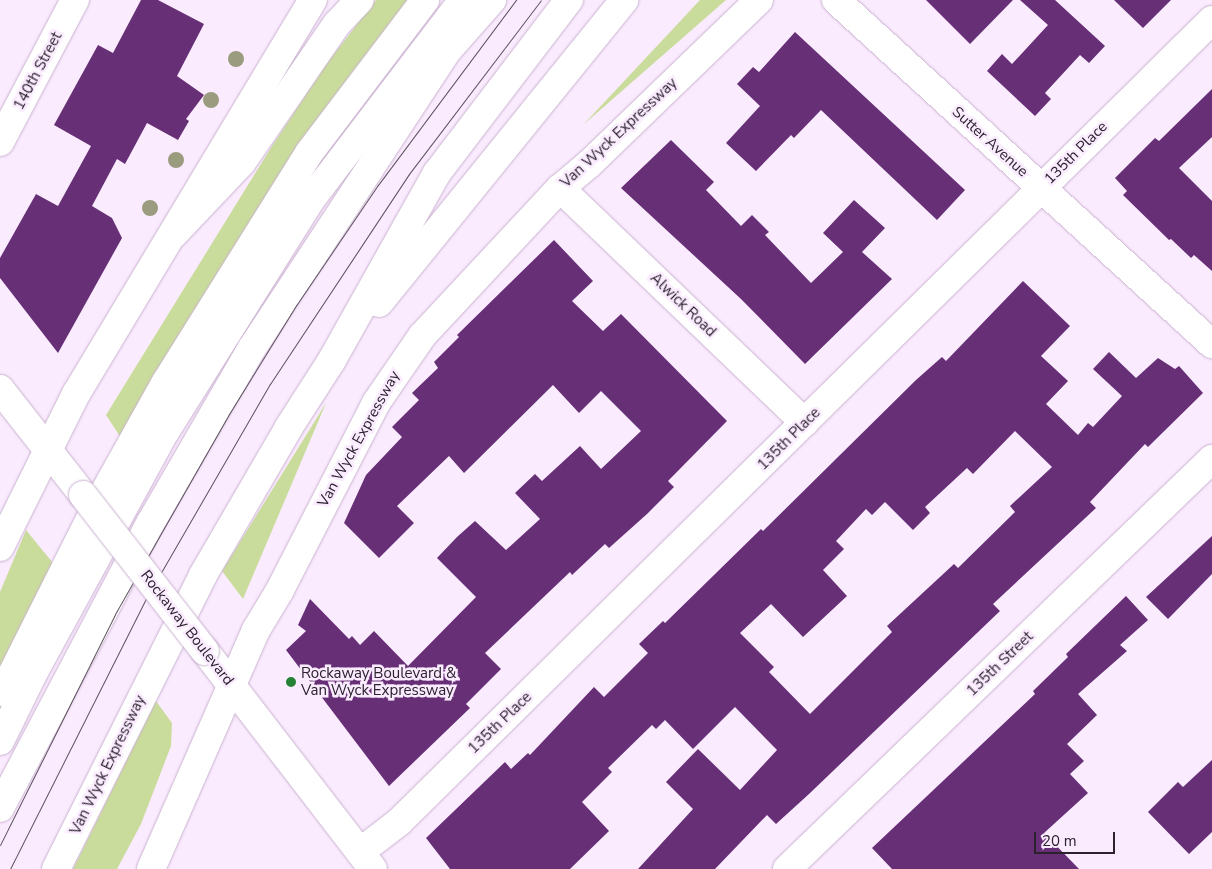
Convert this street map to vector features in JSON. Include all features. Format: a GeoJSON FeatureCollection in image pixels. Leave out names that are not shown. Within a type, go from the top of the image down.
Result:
{"type":"FeatureCollection","features":[{"type":"Feature","properties":{"kind":"main road","name":"140th Street"},"geometry":{"type":"LineString","coordinates":[[0,142],[76,0]]}},
{"type":"Feature","properties":{"kind":"main road"},"geometry":{"type":"LineString","coordinates":[[0,547],[47,449],[137,290],[173,234],[313,0]]}},
{"type":"Feature","properties":{"kind":"main road"},"geometry":{"type":"LineString","coordinates":[[173,234],[242,162],[321,47],[358,0]]}},
{"type":"Feature","properties":{"kind":"main road"},"geometry":{"type":"LineString","coordinates":[[0,698],[92,516],[166,382],[309,153],[425,0]]}},
{"type":"Feature","properties":{"kind":"main road"},"geometry":{"type":"LineString","coordinates":[[0,741],[35,670],[165,432],[312,198],[463,0]]}},
{"type":"Feature","properties":{"kind":"main road"},"geometry":{"type":"LineString","coordinates":[[0,808],[137,548],[252,348],[448,50],[492,0]]}},
{"type":"Feature","properties":{"kind":"main road","name":"Van Wyck Expressway"},"geometry":{"type":"LineString","coordinates":[[56,869],[203,575],[289,427],[332,360],[437,173],[570,0]]}},
{"type":"Feature","properties":{"kind":"main road"},"geometry":{"type":"LineString","coordinates":[[332,360],[624,0]]}},
{"type":"Feature","properties":{"kind":"main road","name":"Van Wyck Expressway"},"geometry":{"type":"LineString","coordinates":[[151,869],[256,630],[280,590],[338,472],[400,364],[422,336],[560,188],[589,164],[759,0]]}},
{"type":"Feature","properties":{"kind":"main road","name":"Sutter Avenue"},"geometry":{"type":"LineString","coordinates":[[836,0],[1212,344]]}},
{"type":"Feature","properties":{"kind":"main road","name":"135th Place"},"geometry":{"type":"LineString","coordinates":[[367,861],[399,822],[1212,20]]}},
{"type":"Feature","properties":{"kind":"main road","name":"Alwick Road"},"geometry":{"type":"LineString","coordinates":[[560,188],[805,423]]}},
{"type":"Feature","properties":{"kind":"main road","name":"Rockaway Boulevard"},"geometry":{"type":"LineString","coordinates":[[0,389],[367,861]]}},
{"type":"Feature","properties":{"kind":"main road","name":"135th Street"},"geometry":{"type":"LineString","coordinates":[[787,869],[1212,459]]}},
{"type":"Feature","properties":{"kind":"green space"},"geometry":{"type":"Polygon","coordinates":[[[376,0],[415,0],[136,461],[106,415],[272,146],[327,63],[376,0]]]}},
{"type":"Feature","properties":{"kind":"green space"},"geometry":{"type":"Polygon","coordinates":[[[700,0],[726,0],[583,125],[700,0]]]}},
{"type":"Feature","properties":{"kind":"green space"},"geometry":{"type":"Polygon","coordinates":[[[326,403],[243,599],[222,571],[326,403]]]}},
{"type":"Feature","properties":{"kind":"green space"},"geometry":{"type":"Polygon","coordinates":[[[26,530],[75,590],[0,731],[0,592],[26,530]]]}},
{"type":"Feature","properties":{"kind":"green space"},"geometry":{"type":"Polygon","coordinates":[[[156,701],[172,723],[171,746],[141,824],[117,869],[73,869],[156,701]]]}},
{"type":"Feature","properties":{"kind":"building"},"geometry":{"type":"Polygon","coordinates":[[[141,0],[158,0],[204,24],[177,76],[204,95],[186,119],[189,121],[178,140],[147,123],[125,164],[117,159],[92,206],[112,218],[122,238],[58,353],[0,278],[0,258],[36,194],[58,206],[91,146],[54,125],[98,45],[113,53],[141,0]]]}},
{"type":"Feature","properties":{"kind":"building"},"geometry":{"type":"Polygon","coordinates":[[[926,0],[1013,0],[970,44],[926,0]]]}},
{"type":"Feature","properties":{"kind":"building"},"geometry":{"type":"Polygon","coordinates":[[[1020,0],[1055,0],[1105,46],[1089,63],[1080,55],[1045,93],[1051,99],[1035,116],[987,71],[1002,54],[1012,64],[1048,25],[1020,0]]]}},
{"type":"Feature","properties":{"kind":"building"},"geometry":{"type":"Polygon","coordinates":[[[1114,0],[1171,0],[1143,28],[1114,0]]]}},
{"type":"Feature","properties":{"kind":"building"},"geometry":{"type":"Polygon","coordinates":[[[795,32],[965,190],[937,220],[821,110],[794,138],[791,135],[756,171],[726,143],[760,106],[737,84],[753,67],[759,72],[795,32]]]}},
{"type":"Feature","properties":{"kind":"building"},"geometry":{"type":"Polygon","coordinates":[[[1212,89],[1212,137],[1179,168],[1212,201],[1212,271],[1194,255],[1191,258],[1171,239],[1169,240],[1123,195],[1127,191],[1115,178],[1155,138],[1159,141],[1212,89]]]}},
{"type":"Feature","properties":{"kind":"building"},"geometry":{"type":"Polygon","coordinates":[[[671,140],[714,182],[706,190],[741,226],[752,215],[769,232],[765,235],[811,283],[843,252],[823,233],[854,200],[885,228],[862,252],[892,279],[805,364],[741,299],[621,188],[671,140]]]}},
{"type":"Feature","properties":{"kind":"building"},"geometry":{"type":"Polygon","coordinates":[[[554,240],[593,281],[572,301],[603,331],[621,314],[727,421],[668,481],[674,487],[647,514],[609,548],[605,544],[572,575],[570,572],[485,653],[501,669],[466,704],[470,708],[389,786],[286,650],[306,631],[298,625],[310,599],[349,639],[352,636],[360,645],[374,631],[408,666],[476,597],[437,558],[457,537],[475,521],[506,550],[540,519],[515,493],[535,474],[542,481],[580,446],[601,469],[641,431],[601,391],[579,413],[553,385],[464,473],[449,456],[397,506],[414,523],[379,558],[344,523],[366,475],[402,437],[392,427],[419,400],[412,393],[438,368],[434,362],[459,337],[457,335],[554,240]]]}},
{"type":"Feature","properties":{"kind":"building"},"geometry":{"type":"Polygon","coordinates":[[[1023,281],[1070,326],[1041,356],[1068,381],[1046,404],[1078,435],[1088,423],[1093,427],[1122,396],[1093,369],[1109,352],[1136,378],[1158,358],[1175,369],[1179,366],[1203,393],[1148,447],[1145,444],[1090,502],[1096,508],[993,604],[1000,611],[776,824],[767,815],[715,869],[638,869],[693,809],[666,782],[698,749],[740,790],[777,750],[735,707],[693,749],[665,720],[656,729],[652,725],[608,768],[612,772],[582,802],[609,831],[570,869],[450,869],[426,838],[505,762],[511,769],[528,753],[530,755],[594,687],[604,697],[648,653],[639,644],[663,621],[665,623],[761,529],[763,531],[916,380],[942,357],[946,361],[1023,281]],[[1015,431],[973,474],[967,468],[925,507],[930,513],[913,530],[885,502],[872,515],[866,509],[836,541],[844,549],[823,570],[847,596],[803,637],[771,604],[740,633],[774,667],[769,672],[810,714],[892,632],[887,626],[954,564],[958,568],[1015,512],[1010,506],[1052,467],[1015,431]]]}},
{"type":"Feature","properties":{"kind":"building"},"geometry":{"type":"Polygon","coordinates":[[[1212,536],[1212,574],[1168,619],[1146,597],[1212,536]]]}},
{"type":"Feature","properties":{"kind":"building"},"geometry":{"type":"Polygon","coordinates":[[[1126,596],[1148,620],[1120,645],[1127,651],[1078,694],[1097,715],[1067,744],[1084,761],[1070,774],[1088,793],[1044,833],[1079,869],[892,869],[872,848],[1035,694],[1033,691],[1068,657],[1066,654],[1126,596]]]}},
{"type":"Feature","properties":{"kind":"building"},"geometry":{"type":"Polygon","coordinates":[[[1212,760],[1212,832],[1189,854],[1148,812],[1178,782],[1183,787],[1212,760]]]}},
{"type":"Feature","properties":{"kind":"tram line"},"geometry":{"type":"LineString","coordinates":[[0,845],[115,614],[229,414],[297,304],[378,185],[516,0]]}},
{"type":"Feature","properties":{"kind":"tram line"},"geometry":{"type":"LineString","coordinates":[[10,869],[148,595],[270,384],[409,174],[541,0]]}},
{"type":"Feature","properties":{"kind":"place","name":"Rockaway Boulevard & Van Wyck Expressway"},"geometry":{"type":"Point","coordinates":[291,682]}}]}
